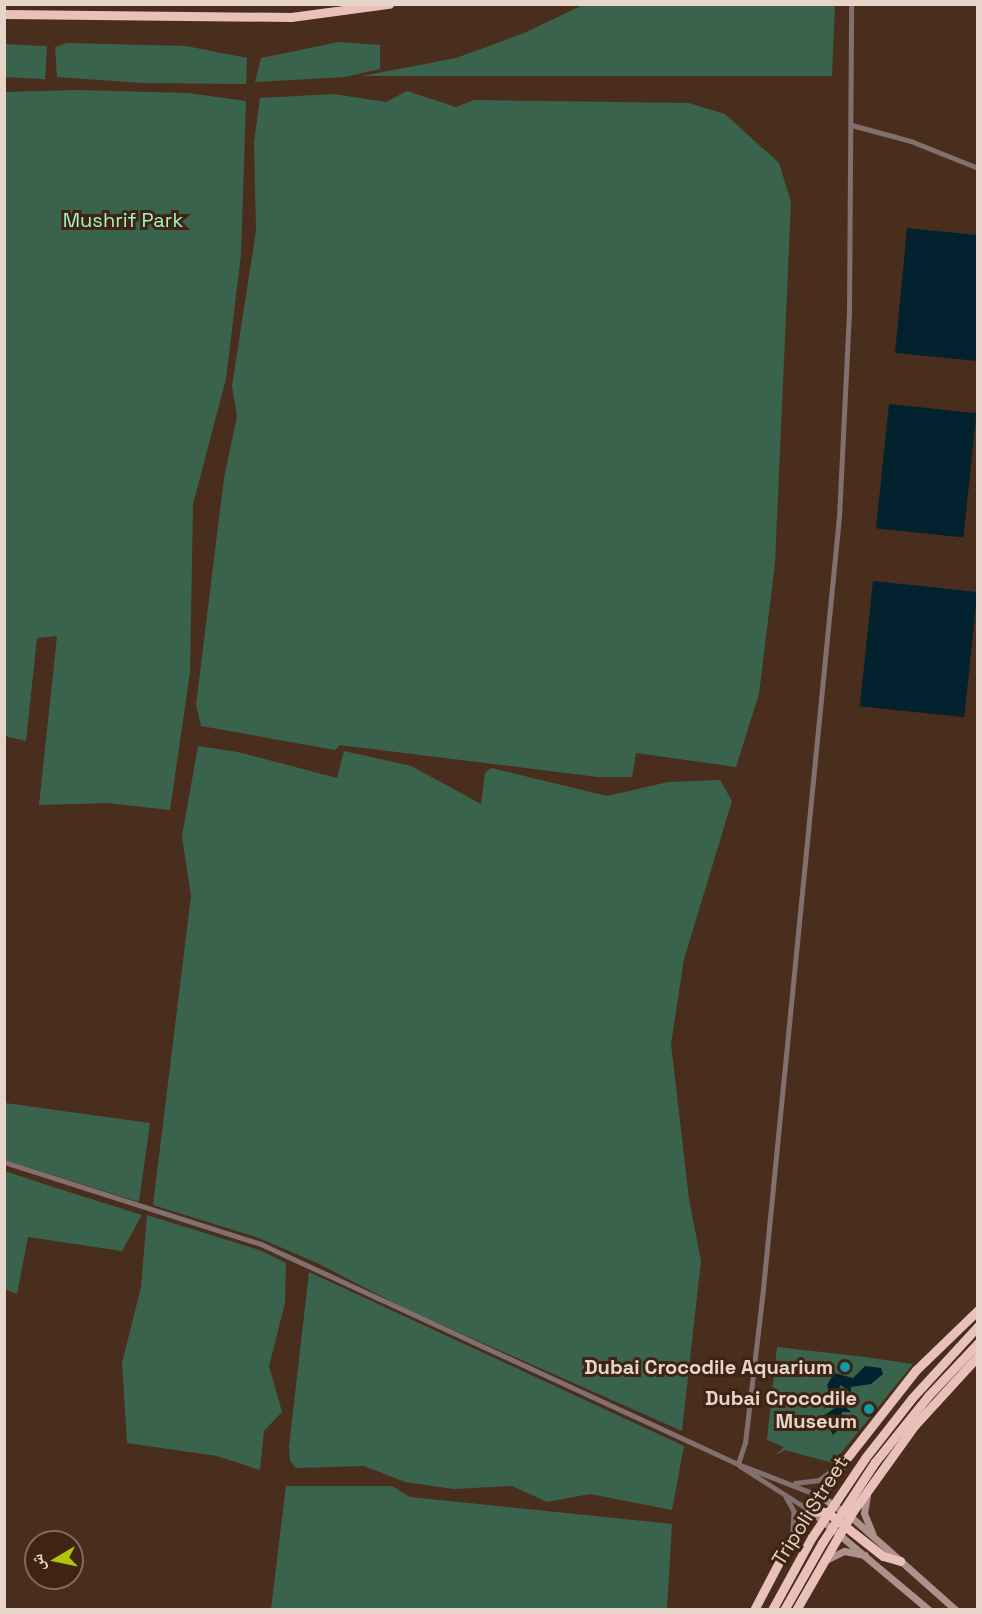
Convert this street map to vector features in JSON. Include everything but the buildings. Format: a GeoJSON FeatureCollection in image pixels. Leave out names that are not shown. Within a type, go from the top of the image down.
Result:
{"type":"FeatureCollection","features":[{"type":"Feature","properties":{"kind":"highway"},"geometry":{"type":"LineString","coordinates":[[4,14],[291,17],[389,4]]}},
{"type":"Feature","properties":{"kind":"highway"},"geometry":{"type":"LineString","coordinates":[[754,1610],[789,1544],[843,1463],[922,1364],[978,1310]]}},
{"type":"Feature","properties":{"kind":"highway","name":"Tripoli Street"},"geometry":{"type":"LineString","coordinates":[[772,1610],[796,1565],[865,1458],[912,1398],[978,1326]]}},
{"type":"Feature","properties":{"kind":"highway","name":"Tripoli Street"},"geometry":{"type":"LineString","coordinates":[[784,1610],[805,1570],[875,1462],[928,1396],[978,1342]]}},
{"type":"Feature","properties":{"kind":"highway"},"geometry":{"type":"LineString","coordinates":[[796,1610],[841,1528],[927,1410],[978,1356]]}},
{"type":"Feature","properties":{"kind":"highway"},"geometry":{"type":"LineString","coordinates":[[811,1511],[824,1510],[841,1528],[883,1556],[900,1561]]}},
{"type":"Feature","properties":{"kind":"street"},"geometry":{"type":"LineString","coordinates":[[738,1464],[746,1443],[763,1289],[839,517],[848,353],[852,125],[851,4]]}},
{"type":"Feature","properties":{"kind":"street"},"geometry":{"type":"LineString","coordinates":[[852,125],[911,141],[978,168]]}},
{"type":"Feature","properties":{"kind":"street"},"geometry":{"type":"LineString","coordinates":[[4,1162],[261,1244],[738,1464],[820,1496],[850,1516],[956,1610]]}},
{"type":"Feature","properties":{"kind":"street"},"geometry":{"type":"LineString","coordinates":[[789,1482],[819,1480],[843,1463]]}},
{"type":"Feature","properties":{"kind":"street"},"geometry":{"type":"LineString","coordinates":[[738,1464],[811,1511]]}},
{"type":"Feature","properties":{"kind":"street"},"geometry":{"type":"LineString","coordinates":[[874,1482],[864,1513],[877,1540]]}},
{"type":"Feature","properties":{"kind":"street"},"geometry":{"type":"LineString","coordinates":[[782,1493],[795,1516],[789,1544]]}},
{"type":"Feature","properties":{"kind":"street"},"geometry":{"type":"LineString","coordinates":[[841,1528],[867,1556],[929,1610]]}},
{"type":"Feature","properties":{"kind":"street"},"geometry":{"type":"LineString","coordinates":[[818,1568],[840,1552],[867,1556]]}},
{"type":"Feature","properties":{"kind":"green space"},"geometry":{"type":"Polygon","coordinates":[[[583,5],[835,5],[832,76],[362,76],[456,58],[524,33],[583,5]]]}},
{"type":"Feature","properties":{"kind":"green space"},"geometry":{"type":"Polygon","coordinates":[[[339,42],[380,45],[380,69],[345,77],[255,82],[261,58],[339,42]]]}},
{"type":"Feature","properties":{"kind":"green space"},"geometry":{"type":"Polygon","coordinates":[[[67,43],[186,46],[247,58],[246,84],[143,83],[57,77],[55,47],[67,43]]]}},
{"type":"Feature","properties":{"kind":"green space"},"geometry":{"type":"Polygon","coordinates":[[[5,44],[47,46],[45,79],[4,77],[5,44]]]}},
{"type":"Feature","properties":{"kind":"green space","name":"Mushrif Park"},"geometry":{"type":"Polygon","coordinates":[[[78,90],[188,93],[246,101],[241,254],[226,379],[193,504],[190,672],[170,810],[107,803],[39,805],[57,636],[37,638],[26,741],[5,736],[5,92],[78,90]]]}},
{"type":"Feature","properties":{"kind":"green space"},"geometry":{"type":"Polygon","coordinates":[[[407,91],[456,107],[474,100],[689,103],[725,114],[779,163],[791,202],[775,563],[759,694],[736,767],[636,753],[632,777],[598,777],[340,745],[335,750],[201,726],[196,705],[224,478],[237,416],[232,386],[256,231],[254,142],[260,98],[333,94],[386,102],[407,91]]]}},
{"type":"Feature","properties":{"kind":"green space"},"geometry":{"type":"Polygon","coordinates":[[[198,746],[238,752],[337,778],[344,751],[411,766],[481,804],[485,773],[491,768],[607,796],[668,782],[720,780],[732,801],[684,959],[671,1044],[689,1199],[701,1261],[682,1431],[406,1309],[317,1263],[259,1238],[153,1205],[191,896],[182,836],[198,746]]]}},
{"type":"Feature","properties":{"kind":"green space"},"geometry":{"type":"Polygon","coordinates":[[[5,1103],[150,1123],[139,1202],[5,1160],[5,1103]]]}},
{"type":"Feature","properties":{"kind":"green space"},"geometry":{"type":"Polygon","coordinates":[[[5,1171],[142,1215],[122,1251],[28,1237],[17,1294],[5,1289],[5,1171]]]}},
{"type":"Feature","properties":{"kind":"green space"},"geometry":{"type":"Polygon","coordinates":[[[147,1215],[262,1251],[286,1263],[285,1303],[269,1366],[282,1412],[264,1431],[260,1470],[217,1456],[127,1443],[122,1363],[141,1287],[147,1215]]]}},
{"type":"Feature","properties":{"kind":"green space"},"geometry":{"type":"Polygon","coordinates":[[[309,1272],[684,1446],[672,1510],[590,1494],[547,1502],[512,1486],[454,1489],[405,1482],[364,1466],[296,1468],[290,1461],[289,1447],[309,1272]]]}},
{"type":"Feature","properties":{"kind":"green space"},"geometry":{"type":"Polygon","coordinates":[[[777,1347],[913,1364],[833,1463],[785,1450],[774,1456],[784,1447],[767,1440],[777,1347]]]}},
{"type":"Feature","properties":{"kind":"green space"},"geometry":{"type":"Polygon","coordinates":[[[286,1486],[392,1486],[410,1497],[672,1524],[667,1609],[271,1609],[286,1486]]]}},
{"type":"Feature","properties":{"kind":"water"},"geometry":{"type":"Polygon","coordinates":[[[907,228],[977,235],[977,361],[895,353],[907,228]]]}},
{"type":"Feature","properties":{"kind":"water"},"geometry":{"type":"Polygon","coordinates":[[[889,404],[977,413],[963,538],[876,528],[889,404]]]}},
{"type":"Feature","properties":{"kind":"water"},"geometry":{"type":"Polygon","coordinates":[[[873,581],[977,592],[964,717],[860,706],[873,581]]]}},
{"type":"Feature","properties":{"kind":"water"},"geometry":{"type":"Polygon","coordinates":[[[865,1366],[881,1368],[883,1374],[871,1384],[851,1387],[851,1393],[841,1385],[835,1394],[829,1390],[827,1385],[834,1373],[853,1378],[865,1366]]]}},
{"type":"Feature","properties":{"kind":"water"},"geometry":{"type":"Polygon","coordinates":[[[830,1402],[841,1403],[851,1412],[842,1412],[840,1428],[833,1435],[823,1416],[838,1406],[830,1404],[823,1410],[830,1402]]]}},
{"type":"Feature","properties":{"kind":"place","name":"Dubai Crocodile Aquarium"},"geometry":{"type":"Point","coordinates":[845,1367]}},
{"type":"Feature","properties":{"kind":"place","name":"Dubai Crocodile Museum"},"geometry":{"type":"Point","coordinates":[869,1409]}}]}
